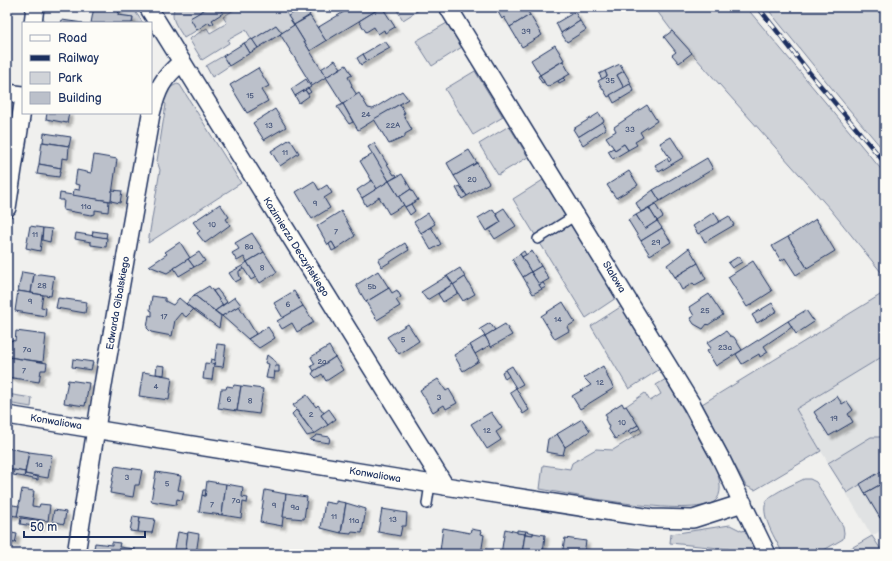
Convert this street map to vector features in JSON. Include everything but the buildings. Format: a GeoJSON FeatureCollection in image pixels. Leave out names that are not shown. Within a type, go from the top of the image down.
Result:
{"type":"FeatureCollection","features":[{"type":"Feature","properties":{"kind":"street"},"geometry":{"type":"LineString","coordinates":[[33,22],[35,7]]}},
{"type":"Feature","properties":{"kind":"street","name":"Stalowa"},"geometry":{"type":"LineString","coordinates":[[448,7],[692,405],[767,554]]}},
{"type":"Feature","properties":{"kind":"street","name":"Kazimierza Deczyńskiego"},"geometry":{"type":"LineString","coordinates":[[152,8],[182,62],[438,485]]}},
{"type":"Feature","properties":{"kind":"street","name":"Edwarda Gibalskiego"},"geometry":{"type":"LineString","coordinates":[[76,554],[96,428],[154,103],[159,86],[182,62]]}},
{"type":"Feature","properties":{"kind":"street"},"geometry":{"type":"LineString","coordinates":[[7,92],[22,95]]}},
{"type":"Feature","properties":{"kind":"street"},"geometry":{"type":"LineString","coordinates":[[7,208],[22,110]]}},
{"type":"Feature","properties":{"kind":"street","name":"Konwaliowa"},"geometry":{"type":"LineString","coordinates":[[7,414],[438,485],[651,518],[693,519],[742,503]]}},
{"type":"Feature","properties":{"kind":"lane"},"geometry":{"type":"LineString","coordinates":[[538,239],[576,215]]}},
{"type":"Feature","properties":{"kind":"lane"},"geometry":{"type":"LineString","coordinates":[[427,504],[438,485]]}},
{"type":"Feature","properties":{"kind":"shaded area"},"geometry":{"type":"Polygon","coordinates":[[[885,355],[885,528],[872,536],[796,409],[885,355]]]}},
{"type":"Feature","properties":{"kind":"green space"},"geometry":{"type":"Polygon","coordinates":[[[52,7],[86,7],[85,12],[52,7]]]}},
{"type":"Feature","properties":{"kind":"green space"},"geometry":{"type":"Polygon","coordinates":[[[119,7],[132,7],[142,22],[132,22],[133,17],[118,15],[119,7]]]}},
{"type":"Feature","properties":{"kind":"green space"},"geometry":{"type":"Polygon","coordinates":[[[175,7],[209,7],[191,18],[197,30],[184,38],[174,19],[173,11],[175,7]]]}},
{"type":"Feature","properties":{"kind":"green space"},"geometry":{"type":"Polygon","coordinates":[[[238,7],[282,7],[294,25],[282,33],[276,25],[252,40],[246,30],[228,40],[229,43],[202,60],[189,39],[207,28],[210,33],[227,23],[223,17],[238,7]]]}},
{"type":"Feature","properties":{"kind":"green space"},"geometry":{"type":"Polygon","coordinates":[[[395,7],[418,7],[419,10],[403,20],[395,7]]]}},
{"type":"Feature","properties":{"kind":"green space"},"geometry":{"type":"Polygon","coordinates":[[[654,7],[746,7],[885,174],[885,277],[831,210],[672,31],[654,7]]]}},
{"type":"Feature","properties":{"kind":"green space"},"geometry":{"type":"Polygon","coordinates":[[[766,7],[885,7],[885,152],[843,102],[766,7]]]}},
{"type":"Feature","properties":{"kind":"green space"},"geometry":{"type":"Polygon","coordinates":[[[447,23],[462,47],[432,66],[416,41],[447,23]]]}},
{"type":"Feature","properties":{"kind":"green space"},"geometry":{"type":"Polygon","coordinates":[[[223,56],[229,66],[212,77],[206,66],[223,56]]]}},
{"type":"Feature","properties":{"kind":"green space"},"geometry":{"type":"Polygon","coordinates":[[[475,71],[503,117],[473,135],[445,89],[475,71]]]}},
{"type":"Feature","properties":{"kind":"green space"},"geometry":{"type":"Polygon","coordinates":[[[177,84],[180,85],[241,183],[148,243],[160,170],[157,161],[166,104],[162,102],[171,87],[177,84]]]}},
{"type":"Feature","properties":{"kind":"green space"},"geometry":{"type":"Polygon","coordinates":[[[509,126],[528,157],[498,175],[479,144],[509,126]]]}},
{"type":"Feature","properties":{"kind":"green space"},"geometry":{"type":"Polygon","coordinates":[[[543,180],[616,298],[586,318],[513,199],[543,180]]]}},
{"type":"Feature","properties":{"kind":"green space"},"geometry":{"type":"Polygon","coordinates":[[[885,292],[885,355],[796,409],[821,451],[755,490],[746,486],[702,404],[885,292]]]}},
{"type":"Feature","properties":{"kind":"green space"},"geometry":{"type":"Polygon","coordinates":[[[622,306],[660,369],[629,389],[591,326],[622,306]]]}},
{"type":"Feature","properties":{"kind":"green space"},"geometry":{"type":"Polygon","coordinates":[[[666,379],[716,469],[720,488],[717,499],[706,505],[662,507],[604,500],[540,489],[543,465],[570,469],[572,463],[596,449],[613,450],[642,432],[626,406],[645,393],[650,401],[661,394],[656,385],[666,379]]]}},
{"type":"Feature","properties":{"kind":"green space"},"geometry":{"type":"Polygon","coordinates":[[[7,394],[32,398],[31,407],[7,403],[7,394]]]}},
{"type":"Feature","properties":{"kind":"green space"},"geometry":{"type":"Polygon","coordinates":[[[871,437],[885,437],[885,469],[847,493],[828,463],[871,437]]]}},
{"type":"Feature","properties":{"kind":"green space"},"geometry":{"type":"Polygon","coordinates":[[[804,479],[810,479],[816,482],[843,526],[843,539],[817,554],[783,554],[766,519],[765,505],[768,499],[775,494],[804,479]]]}},
{"type":"Feature","properties":{"kind":"green space"},"geometry":{"type":"Polygon","coordinates":[[[730,525],[742,531],[746,530],[756,554],[732,554],[729,549],[670,543],[671,534],[730,525]]]}},
{"type":"Feature","properties":{"kind":"green space"},"geometry":{"type":"Polygon","coordinates":[[[872,536],[884,554],[841,554],[872,536]]]}},
{"type":"Feature","properties":{"kind":"railway"},"geometry":{"type":"LineString","coordinates":[[758,7],[809,72],[885,163]]}}]}
